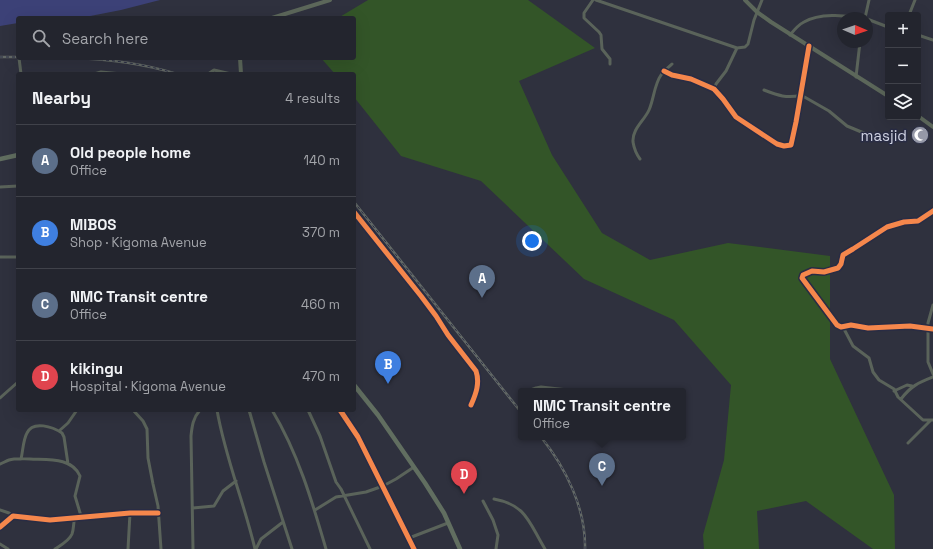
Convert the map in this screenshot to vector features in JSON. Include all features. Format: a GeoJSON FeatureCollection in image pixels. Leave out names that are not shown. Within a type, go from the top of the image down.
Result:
{"type":"FeatureCollection","features":[{"type":"Feature","properties":{"kind":"main road"},"geometry":{"type":"LineString","coordinates":[[0,158],[16,155]]}},
{"type":"Feature","properties":{"kind":"main road"},"geometry":{"type":"LineString","coordinates":[[356,387],[378,414],[444,513],[460,549]]}},
{"type":"Feature","properties":{"kind":"street"},"geometry":{"type":"LineString","coordinates":[[278,16],[330,0]]}},
{"type":"Feature","properties":{"kind":"street"},"geometry":{"type":"LineString","coordinates":[[593,0],[584,13],[584,18],[601,35],[602,49],[610,59],[610,64]]}},
{"type":"Feature","properties":{"kind":"street"},"geometry":{"type":"LineString","coordinates":[[596,0],[737,48],[745,47],[748,44],[754,20],[762,0]]}},
{"type":"Feature","properties":{"kind":"street"},"geometry":{"type":"LineString","coordinates":[[745,0],[757,12],[790,35],[885,94]]}},
{"type":"Feature","properties":{"kind":"street"},"geometry":{"type":"LineString","coordinates":[[867,12],[869,0]]}},
{"type":"Feature","properties":{"kind":"street"},"geometry":{"type":"LineString","coordinates":[[910,12],[916,0]]}},
{"type":"Feature","properties":{"kind":"street"},"geometry":{"type":"LineString","coordinates":[[790,35],[806,20],[837,15]]}},
{"type":"Feature","properties":{"kind":"street"},"geometry":{"type":"LineString","coordinates":[[873,22],[885,26]]}},
{"type":"Feature","properties":{"kind":"street"},"geometry":{"type":"LineString","coordinates":[[921,36],[933,40]]}},
{"type":"Feature","properties":{"kind":"street"},"geometry":{"type":"LineString","coordinates":[[664,71],[672,75],[690,79],[714,89],[736,117],[777,144],[784,146],[791,145],[809,46]]}},
{"type":"Feature","properties":{"kind":"street"},"geometry":{"type":"LineString","coordinates":[[714,89],[726,71],[737,48]]}},
{"type":"Feature","properties":{"kind":"street"},"geometry":{"type":"LineString","coordinates":[[856,77],[859,48]]}},
{"type":"Feature","properties":{"kind":"street"},"geometry":{"type":"LineString","coordinates":[[19,60],[21,72]]}},
{"type":"Feature","properties":{"kind":"street"},"geometry":{"type":"LineString","coordinates":[[240,60],[241,72]]}},
{"type":"Feature","properties":{"kind":"street"},"geometry":{"type":"LineString","coordinates":[[640,159],[633,142],[636,128],[648,112],[656,85],[664,71],[672,64]]}},
{"type":"Feature","properties":{"kind":"street"},"geometry":{"type":"LineString","coordinates":[[211,72],[214,70],[222,72]]}},
{"type":"Feature","properties":{"kind":"street"},"geometry":{"type":"LineString","coordinates":[[764,90],[785,97],[801,95],[829,111],[847,126],[871,136]]}},
{"type":"Feature","properties":{"kind":"street"},"geometry":{"type":"LineString","coordinates":[[921,118],[933,127]]}},
{"type":"Feature","properties":{"kind":"street"},"geometry":{"type":"LineString","coordinates":[[0,187],[16,186]]}},
{"type":"Feature","properties":{"kind":"street"},"geometry":{"type":"LineString","coordinates":[[933,211],[918,220],[904,222],[883,229],[842,255],[841,264],[838,268],[824,272],[812,271],[803,275],[802,278],[837,325],[843,327],[851,325],[876,328],[910,326],[933,329]]}},
{"type":"Feature","properties":{"kind":"street"},"geometry":{"type":"LineString","coordinates":[[356,214],[426,302],[448,335],[476,371],[478,376],[478,388],[471,405]]}},
{"type":"Feature","properties":{"kind":"street"},"geometry":{"type":"LineString","coordinates":[[0,257],[16,257]]}},
{"type":"Feature","properties":{"kind":"street"},"geometry":{"type":"LineString","coordinates":[[933,305],[928,323],[928,362],[933,374]]}},
{"type":"Feature","properties":{"kind":"street"},"geometry":{"type":"LineString","coordinates":[[843,327],[853,346],[869,358],[873,372],[876,376],[894,390],[901,399],[923,420],[924,426]]}},
{"type":"Feature","properties":{"kind":"street"},"geometry":{"type":"LineString","coordinates":[[901,399],[912,386],[920,381],[933,377]]}},
{"type":"Feature","properties":{"kind":"street"},"geometry":{"type":"LineString","coordinates":[[0,398],[16,384]]}},
{"type":"Feature","properties":{"kind":"street"},"geometry":{"type":"LineString","coordinates":[[894,390],[907,385],[912,386]]}},
{"type":"Feature","properties":{"kind":"street"},"geometry":{"type":"LineString","coordinates":[[536,388],[550,388]]}},
{"type":"Feature","properties":{"kind":"street"},"geometry":{"type":"LineString","coordinates":[[59,431],[68,423],[76,412]]}},
{"type":"Feature","properties":{"kind":"street"},"geometry":{"type":"LineString","coordinates":[[135,412],[143,421],[147,430],[147,449],[152,484],[158,506],[161,549]]}},
{"type":"Feature","properties":{"kind":"street"},"geometry":{"type":"LineString","coordinates":[[193,549],[191,436],[192,424],[195,415],[198,412]]}},
{"type":"Feature","properties":{"kind":"street"},"geometry":{"type":"LineString","coordinates":[[217,412],[223,440],[256,549]]}},
{"type":"Feature","properties":{"kind":"street"},"geometry":{"type":"LineString","coordinates":[[250,412],[260,450],[292,549]]}},
{"type":"Feature","properties":{"kind":"street"},"geometry":{"type":"LineString","coordinates":[[273,412],[305,479],[326,549]]}},
{"type":"Feature","properties":{"kind":"street"},"geometry":{"type":"LineString","coordinates":[[309,412],[320,436],[336,482],[345,496],[370,549]]}},
{"type":"Feature","properties":{"kind":"street"},"geometry":{"type":"LineString","coordinates":[[341,412],[358,437],[414,549]]}},
{"type":"Feature","properties":{"kind":"street"},"geometry":{"type":"LineString","coordinates":[[923,420],[932,420]]}},
{"type":"Feature","properties":{"kind":"street"},"geometry":{"type":"LineString","coordinates":[[908,443],[924,426],[932,420]]}},
{"type":"Feature","properties":{"kind":"street"},"geometry":{"type":"LineString","coordinates":[[21,459],[27,432],[38,426],[44,426],[62,433],[64,437],[68,464]]}},
{"type":"Feature","properties":{"kind":"street"},"geometry":{"type":"LineString","coordinates":[[0,464],[21,459],[49,459],[68,464],[80,476],[75,496],[81,516]]}},
{"type":"Feature","properties":{"kind":"street"},"geometry":{"type":"LineString","coordinates":[[315,510],[331,499],[366,492],[383,486],[414,467]]}},
{"type":"Feature","properties":{"kind":"street"},"geometry":{"type":"LineString","coordinates":[[193,508],[214,506],[223,490],[236,481]]}},
{"type":"Feature","properties":{"kind":"street"},"geometry":{"type":"LineString","coordinates":[[494,499],[507,502],[522,511],[545,549]]}},
{"type":"Feature","properties":{"kind":"street"},"geometry":{"type":"LineString","coordinates":[[483,502],[493,520],[498,535],[496,549]]}},
{"type":"Feature","properties":{"kind":"street"},"geometry":{"type":"LineString","coordinates":[[0,510],[13,516],[50,520],[65,520],[81,516],[158,513]]}},
{"type":"Feature","properties":{"kind":"street"},"geometry":{"type":"LineString","coordinates":[[128,549],[130,513]]}},
{"type":"Feature","properties":{"kind":"street"},"geometry":{"type":"LineString","coordinates":[[0,527],[13,516]]}},
{"type":"Feature","properties":{"kind":"street"},"geometry":{"type":"LineString","coordinates":[[55,549],[66,542],[73,534],[73,522],[75,518]]}},
{"type":"Feature","properties":{"kind":"street"},"geometry":{"type":"LineString","coordinates":[[256,549],[258,542],[283,522]]}},
{"type":"Feature","properties":{"kind":"street"},"geometry":{"type":"LineString","coordinates":[[409,538],[449,523]]}},
{"type":"Feature","properties":{"kind":"street"},"geometry":{"type":"LineString","coordinates":[[258,542],[261,549]]}},
{"type":"Feature","properties":{"kind":"street"},"geometry":{"type":"LineString","coordinates":[[0,544],[8,549]]}},
{"type":"Feature","properties":{"kind":"green space"},"geometry":{"type":"Polygon","coordinates":[[[368,0],[528,0],[595,48],[519,81],[552,155],[602,233],[650,260],[728,243],[830,256],[830,359],[894,495],[895,549],[873,549],[806,501],[757,511],[759,549],[704,549],[703,535],[724,460],[731,385],[674,320],[584,279],[481,181],[401,156],[356,100],[356,72],[333,72],[323,60],[356,60],[356,16],[341,16],[368,0]]]}},
{"type":"Feature","properties":{"kind":"water"},"geometry":{"type":"Polygon","coordinates":[[[0,0],[160,0],[90,16],[16,16],[16,23],[0,26],[0,0]]]}},
{"type":"Feature","properties":{"kind":"railway"},"geometry":{"type":"LineString","coordinates":[[0,57],[16,57]]}},
{"type":"Feature","properties":{"kind":"railway"},"geometry":{"type":"LineString","coordinates":[[106,60],[151,67],[170,72]]}},
{"type":"Feature","properties":{"kind":"railway"},"geometry":{"type":"LineString","coordinates":[[356,205],[518,408]]}},
{"type":"Feature","properties":{"kind":"railway"},"geometry":{"type":"LineString","coordinates":[[543,440],[559,462],[573,490],[582,519],[585,549]]}},
{"type":"Feature","properties":{"kind":"cycle path"},"geometry":{"type":"LineString","coordinates":[[664,71],[672,75],[691,79],[714,89],[736,117],[777,144],[784,146],[791,145],[809,46]]}},
{"type":"Feature","properties":{"kind":"cycle path"},"geometry":{"type":"LineString","coordinates":[[933,211],[918,221],[904,222],[887,227],[843,255],[841,264],[838,268],[824,272],[812,271],[803,275],[802,278],[837,325],[841,327],[851,325],[868,328],[910,326],[933,329]]}},
{"type":"Feature","properties":{"kind":"cycle path"},"geometry":{"type":"LineString","coordinates":[[356,215],[421,296],[448,335],[476,371],[478,380],[477,388],[471,405]]}},
{"type":"Feature","properties":{"kind":"cycle path"},"geometry":{"type":"LineString","coordinates":[[341,412],[358,437],[414,549]]}},
{"type":"Feature","properties":{"kind":"cycle path"},"geometry":{"type":"LineString","coordinates":[[0,527],[13,516],[50,520],[130,513],[158,513]]}},
{"type":"Feature","properties":{"kind":"place","name":"masjid"},"geometry":{"type":"Point","coordinates":[920,135]}},
{"type":"Feature","properties":{"kind":"place","name":"Old people home"},"geometry":{"type":"Point","coordinates":[482,298]}},
{"type":"Feature","properties":{"kind":"place","name":"MIBOS"},"geometry":{"type":"Point","coordinates":[388,384]}},
{"type":"Feature","properties":{"kind":"place","name":"NMC Transit centre"},"geometry":{"type":"Point","coordinates":[602,486]}},
{"type":"Feature","properties":{"kind":"place","name":"kikingu"},"geometry":{"type":"Point","coordinates":[464,494]}}]}
